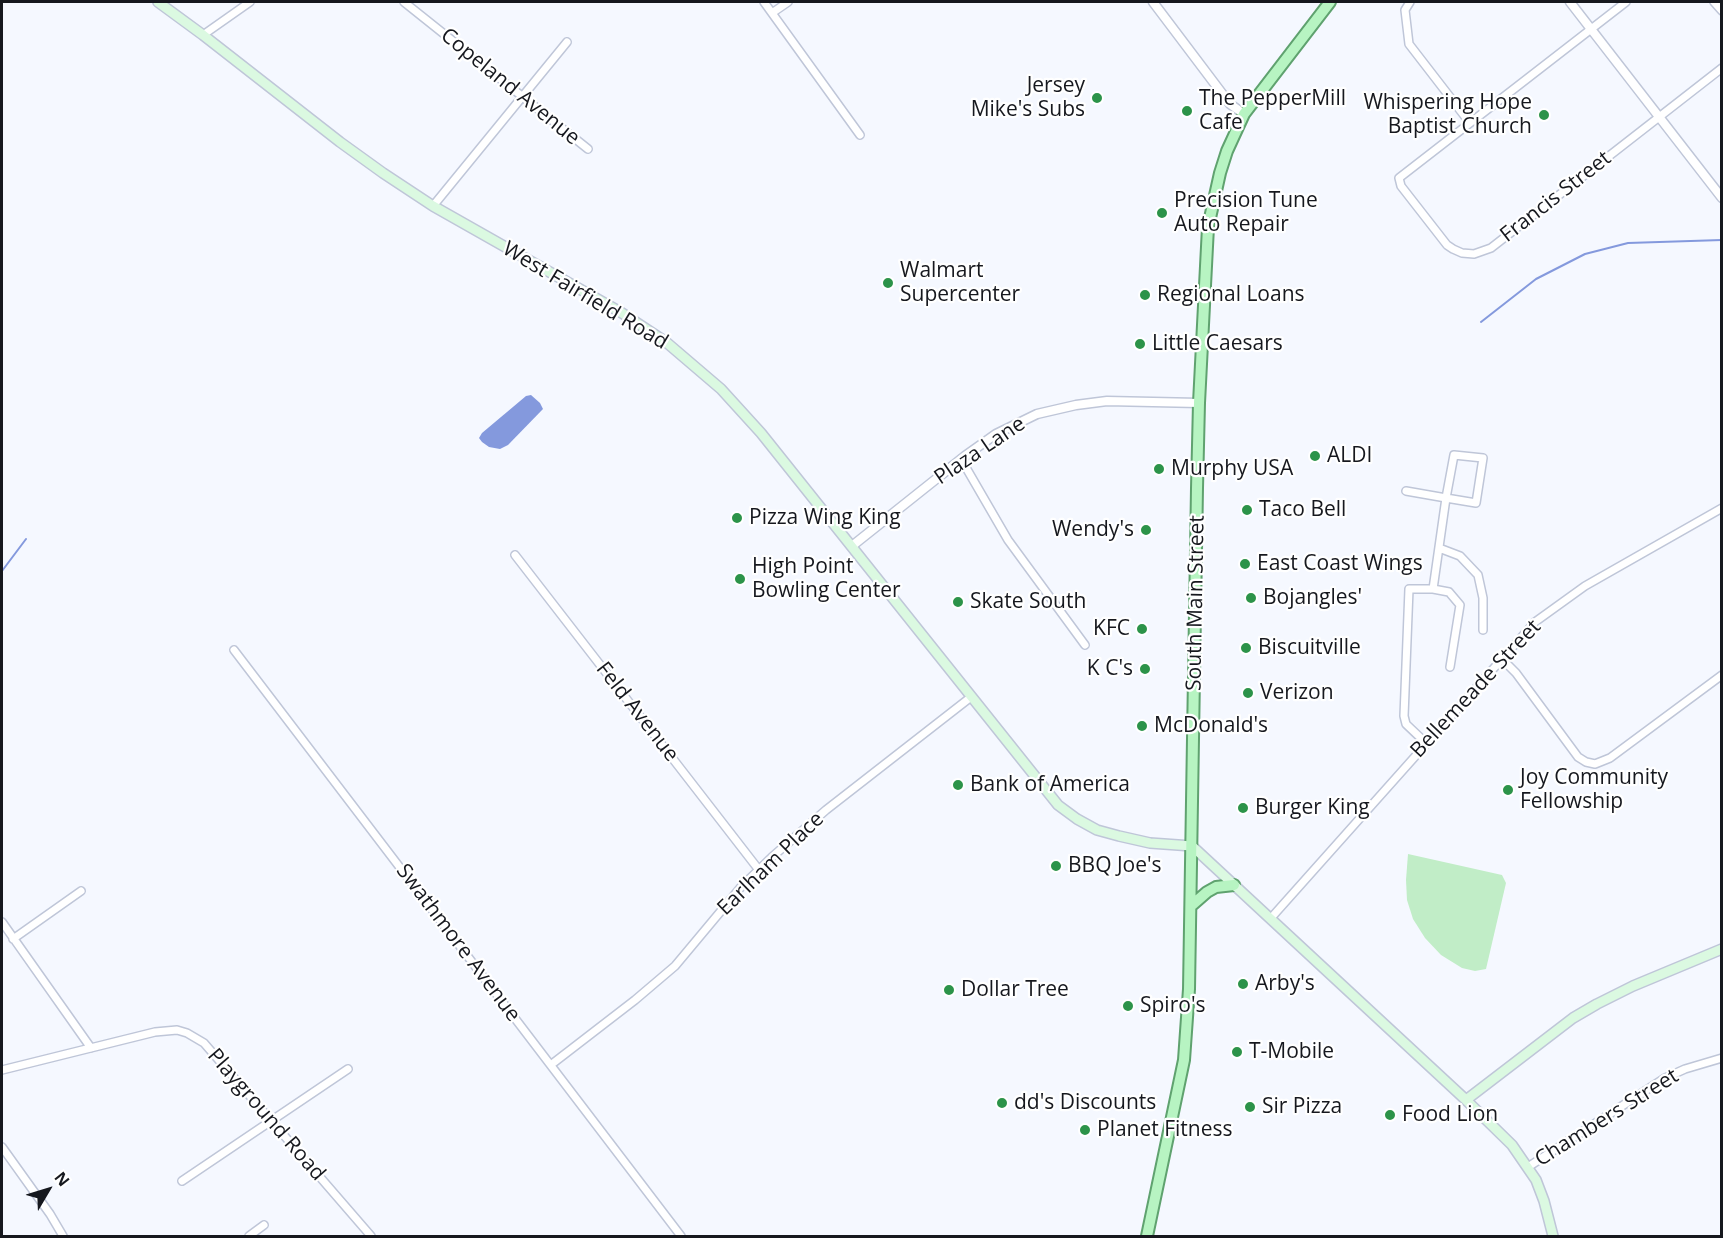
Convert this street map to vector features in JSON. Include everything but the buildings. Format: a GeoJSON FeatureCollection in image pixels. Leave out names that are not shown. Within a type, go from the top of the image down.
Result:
{"type":"FeatureCollection","features":[{"type":"Feature","properties":{"kind":"main road","name":"West Fairfield Road"},"geometry":{"type":"LineString","coordinates":[[158,2],[340,142],[433,206],[622,313],[666,342],[736,404],[761,433],[1058,805],[1077,819],[1098,830],[1150,843],[1192,846]]}},
{"type":"Feature","properties":{"kind":"main road","name":"South Main Street"},"geometry":{"type":"LineString","coordinates":[[1147,1236],[1184,1060],[1189,989],[1199,403],[1208,227],[1227,151],[1244,114],[1329,2]]}},
{"type":"Feature","properties":{"kind":"main road"},"geometry":{"type":"LineString","coordinates":[[1192,846],[1512,1145],[1528,1167],[1544,1202],[1554,1236]]}},
{"type":"Feature","properties":{"kind":"main road"},"geometry":{"type":"LineString","coordinates":[[1191,906],[1216,887],[1234,885]]}},
{"type":"Feature","properties":{"kind":"main road"},"geometry":{"type":"LineString","coordinates":[[1466,1100],[1573,1018],[1633,986],[1722,949]]}},
{"type":"Feature","properties":{"kind":"street"},"geometry":{"type":"LineString","coordinates":[[203,35],[249,2]]}},
{"type":"Feature","properties":{"kind":"street","name":"Copeland Avenue"},"geometry":{"type":"LineString","coordinates":[[404,2],[588,149]]}},
{"type":"Feature","properties":{"kind":"street"},"geometry":{"type":"LineString","coordinates":[[764,2],[860,135]]}},
{"type":"Feature","properties":{"kind":"street"},"geometry":{"type":"LineString","coordinates":[[772,13],[788,2]]}},
{"type":"Feature","properties":{"kind":"street"},"geometry":{"type":"LineString","coordinates":[[1154,2],[1230,104],[1244,114]]}},
{"type":"Feature","properties":{"kind":"street"},"geometry":{"type":"LineString","coordinates":[[1410,2],[1405,10],[1409,44],[1470,123],[1626,2]]}},
{"type":"Feature","properties":{"kind":"street"},"geometry":{"type":"LineString","coordinates":[[1570,2],[1722,198]]}},
{"type":"Feature","properties":{"kind":"street"},"geometry":{"type":"LineString","coordinates":[[1714,2],[1722,11]]}},
{"type":"Feature","properties":{"kind":"street"},"geometry":{"type":"LineString","coordinates":[[433,206],[567,42]]}},
{"type":"Feature","properties":{"kind":"street","name":"Francis Street"},"geometry":{"type":"LineString","coordinates":[[1470,123],[1398,181],[1447,245],[1462,253],[1474,254],[1484,252],[1722,68]]}},
{"type":"Feature","properties":{"kind":"street","name":"Plaza Lane"},"geometry":{"type":"LineString","coordinates":[[852,546],[996,434],[1037,414],[1107,401],[1199,403]]}},
{"type":"Feature","properties":{"kind":"street"},"geometry":{"type":"LineString","coordinates":[[1406,491],[1446,498],[1476,503],[1483,458],[1454,454],[1446,498],[1433,590]]}},
{"type":"Feature","properties":{"kind":"street"},"geometry":{"type":"LineString","coordinates":[[961,459],[1008,540],[1085,645]]}},
{"type":"Feature","properties":{"kind":"street","name":"Bellemeade Street"},"geometry":{"type":"LineString","coordinates":[[1271,918],[1535,622],[1567,598],[1722,508]]}},
{"type":"Feature","properties":{"kind":"street"},"geometry":{"type":"LineString","coordinates":[[1439,548],[1460,556],[1478,575],[1482,598],[1483,630]]}},
{"type":"Feature","properties":{"kind":"street","name":"Feld Avenue"},"geometry":{"type":"LineString","coordinates":[[515,555],[759,870]]}},
{"type":"Feature","properties":{"kind":"street"},"geometry":{"type":"LineString","coordinates":[[1426,743],[1406,724],[1404,716],[1409,589],[1449,592],[1460,605],[1450,666]]}},
{"type":"Feature","properties":{"kind":"street","name":"Swathmore Avenue"},"geometry":{"type":"LineString","coordinates":[[234,650],[681,1236]]}},
{"type":"Feature","properties":{"kind":"street"},"geometry":{"type":"LineString","coordinates":[[1501,658],[1516,673],[1578,757],[1595,764],[1610,758],[1722,675]]}},
{"type":"Feature","properties":{"kind":"street","name":"Earlham Place"},"geometry":{"type":"LineString","coordinates":[[552,1064],[636,1000],[675,966],[741,887],[826,810],[971,698]]}},
{"type":"Feature","properties":{"kind":"street"},"geometry":{"type":"LineString","coordinates":[[13,939],[81,891]]}},
{"type":"Feature","properties":{"kind":"street"},"geometry":{"type":"LineString","coordinates":[[2,922],[91,1048]]}},
{"type":"Feature","properties":{"kind":"street","name":"Playground Road"},"geometry":{"type":"LineString","coordinates":[[2,1070],[155,1032],[177,1030],[187,1033],[204,1043],[371,1236]]}},
{"type":"Feature","properties":{"kind":"street","name":"Chambers Street"},"geometry":{"type":"LineString","coordinates":[[1528,1167],[1665,1078],[1684,1069],[1722,1058]]}},
{"type":"Feature","properties":{"kind":"street"},"geometry":{"type":"LineString","coordinates":[[182,1181],[348,1069]]}},
{"type":"Feature","properties":{"kind":"street"},"geometry":{"type":"LineString","coordinates":[[2,1146],[63,1236]]}},
{"type":"Feature","properties":{"kind":"street"},"geometry":{"type":"LineString","coordinates":[[249,1236],[264,1225]]}},
{"type":"Feature","properties":{"kind":"green space"},"geometry":{"type":"Polygon","coordinates":[[[1408,854],[1502,875],[1506,883],[1486,969],[1475,971],[1462,968],[1441,955],[1425,938],[1413,919],[1407,900],[1408,854]]]}},
{"type":"Feature","properties":{"kind":"water"},"geometry":{"type":"Polygon","coordinates":[[[531,395],[543,409],[508,445],[500,449],[489,447],[482,442],[479,438],[482,433],[526,396],[531,395]]]}},
{"type":"Feature","properties":{"kind":"waterway"},"geometry":{"type":"LineString","coordinates":[[1481,322],[1536,279],[1585,254],[1628,243],[1722,240]]}},
{"type":"Feature","properties":{"kind":"waterway"},"geometry":{"type":"LineString","coordinates":[[2,571],[26,539]]}},
{"type":"Feature","properties":{"kind":"place","name":"Jersey Mike's Subs"},"geometry":{"type":"Point","coordinates":[1097,98]}},
{"type":"Feature","properties":{"kind":"place","name":"The PepperMill Cafe"},"geometry":{"type":"Point","coordinates":[1187,111]}},
{"type":"Feature","properties":{"kind":"place","name":"Whispering Hope Baptist Church"},"geometry":{"type":"Point","coordinates":[1544,115]}},
{"type":"Feature","properties":{"kind":"place","name":"Precision Tune Auto Repair"},"geometry":{"type":"Point","coordinates":[1162,213]}},
{"type":"Feature","properties":{"kind":"place","name":"Walmart Supercenter"},"geometry":{"type":"Point","coordinates":[888,283]}},
{"type":"Feature","properties":{"kind":"place","name":"Regional Loans"},"geometry":{"type":"Point","coordinates":[1145,295]}},
{"type":"Feature","properties":{"kind":"place","name":"Little Caesars"},"geometry":{"type":"Point","coordinates":[1140,344]}},
{"type":"Feature","properties":{"kind":"place","name":"ALDI"},"geometry":{"type":"Point","coordinates":[1315,456]}},
{"type":"Feature","properties":{"kind":"place","name":"Murphy USA"},"geometry":{"type":"Point","coordinates":[1159,469]}},
{"type":"Feature","properties":{"kind":"place","name":"Taco Bell"},"geometry":{"type":"Point","coordinates":[1247,510]}},
{"type":"Feature","properties":{"kind":"place","name":"Pizza Wing King"},"geometry":{"type":"Point","coordinates":[737,518]}},
{"type":"Feature","properties":{"kind":"place","name":"Wendy's"},"geometry":{"type":"Point","coordinates":[1146,530]}},
{"type":"Feature","properties":{"kind":"place","name":"East Coast Wings"},"geometry":{"type":"Point","coordinates":[1245,564]}},
{"type":"Feature","properties":{"kind":"place","name":"High Point Bowling Center"},"geometry":{"type":"Point","coordinates":[740,579]}},
{"type":"Feature","properties":{"kind":"place","name":"Bojangles'"},"geometry":{"type":"Point","coordinates":[1251,598]}},
{"type":"Feature","properties":{"kind":"place","name":"Skate South"},"geometry":{"type":"Point","coordinates":[958,602]}},
{"type":"Feature","properties":{"kind":"place","name":"KFC"},"geometry":{"type":"Point","coordinates":[1142,629]}},
{"type":"Feature","properties":{"kind":"place","name":"Biscuitville"},"geometry":{"type":"Point","coordinates":[1246,648]}},
{"type":"Feature","properties":{"kind":"place","name":"K C's"},"geometry":{"type":"Point","coordinates":[1145,669]}},
{"type":"Feature","properties":{"kind":"place","name":"Verizon"},"geometry":{"type":"Point","coordinates":[1248,693]}},
{"type":"Feature","properties":{"kind":"place","name":"McDonald's"},"geometry":{"type":"Point","coordinates":[1142,726]}},
{"type":"Feature","properties":{"kind":"place","name":"Bank of America"},"geometry":{"type":"Point","coordinates":[958,785]}},
{"type":"Feature","properties":{"kind":"place","name":"Joy Community Fellowship"},"geometry":{"type":"Point","coordinates":[1508,790]}},
{"type":"Feature","properties":{"kind":"place","name":"Burger King"},"geometry":{"type":"Point","coordinates":[1243,808]}},
{"type":"Feature","properties":{"kind":"place","name":"BBQ Joe's"},"geometry":{"type":"Point","coordinates":[1056,866]}},
{"type":"Feature","properties":{"kind":"place","name":"Arby's"},"geometry":{"type":"Point","coordinates":[1243,984]}},
{"type":"Feature","properties":{"kind":"place","name":"Dollar Tree"},"geometry":{"type":"Point","coordinates":[949,990]}},
{"type":"Feature","properties":{"kind":"place","name":"Spiro's"},"geometry":{"type":"Point","coordinates":[1128,1006]}},
{"type":"Feature","properties":{"kind":"place","name":"T-Mobile"},"geometry":{"type":"Point","coordinates":[1237,1052]}},
{"type":"Feature","properties":{"kind":"place","name":"dd's Discounts"},"geometry":{"type":"Point","coordinates":[1002,1103]}},
{"type":"Feature","properties":{"kind":"place","name":"Sir Pizza"},"geometry":{"type":"Point","coordinates":[1250,1107]}},
{"type":"Feature","properties":{"kind":"place","name":"Food Lion"},"geometry":{"type":"Point","coordinates":[1390,1115]}},
{"type":"Feature","properties":{"kind":"place","name":"Planet Fitness"},"geometry":{"type":"Point","coordinates":[1085,1130]}}]}
